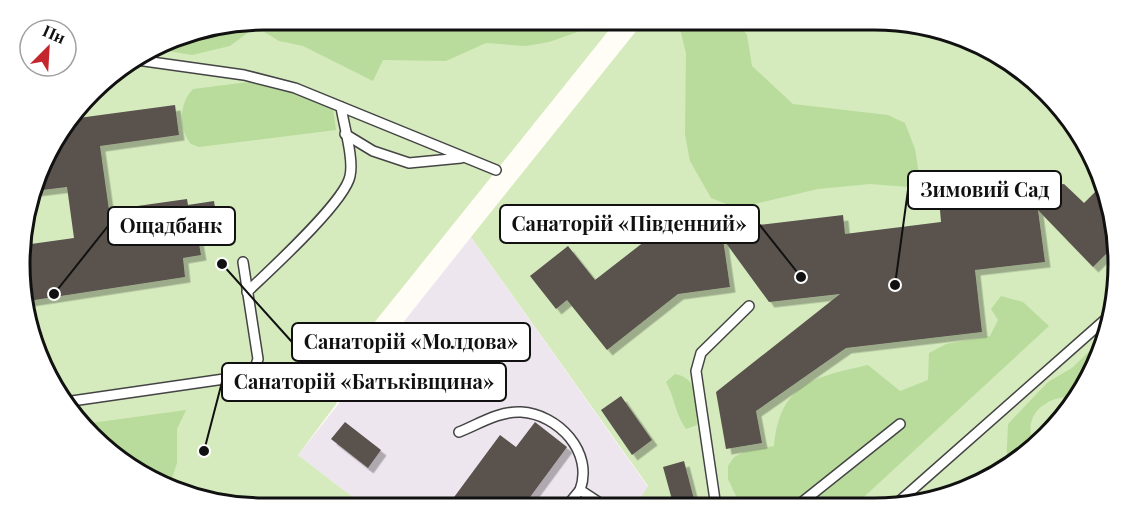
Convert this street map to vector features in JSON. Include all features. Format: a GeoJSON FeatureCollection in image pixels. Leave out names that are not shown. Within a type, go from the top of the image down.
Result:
{"type":"FeatureCollection","features":[{"type":"Feature","properties":{"kind":"lane"},"geometry":{"type":"LineString","coordinates":[[146,61],[244,75],[295,88],[496,170]]}},
{"type":"Feature","properties":{"kind":"lane"},"geometry":{"type":"LineString","coordinates":[[247,292],[305,236],[351,177],[342,107]]}},
{"type":"Feature","properties":{"kind":"lane"},"geometry":{"type":"LineString","coordinates":[[345,134],[373,151],[409,163],[468,158]]}},
{"type":"Feature","properties":{"kind":"lane"},"geometry":{"type":"LineString","coordinates":[[74,401],[245,376],[251,372],[258,359],[243,262]]}},
{"type":"Feature","properties":{"kind":"lane"},"geometry":{"type":"LineString","coordinates":[[715,498],[696,371],[697,361],[701,353],[749,306]]}},
{"type":"Feature","properties":{"kind":"lane"},"geometry":{"type":"LineString","coordinates":[[905,496],[1100,324]]}},
{"type":"Feature","properties":{"kind":"lane"},"geometry":{"type":"LineString","coordinates":[[459,432],[501,414],[521,412],[543,417],[570,436],[577,448],[583,465],[584,480],[573,498]]}},
{"type":"Feature","properties":{"kind":"lane"},"geometry":{"type":"LineString","coordinates":[[807,498],[900,424]]}},
{"type":"Feature","properties":{"kind":"lane"},"geometry":{"type":"LineString","coordinates":[[580,490],[592,498]]}},
{"type":"Feature","properties":{"kind":"shaded area"},"geometry":{"type":"Polygon","coordinates":[[[471,237],[648,487],[641,498],[354,498],[298,455],[471,237]]]}},
{"type":"Feature","properties":{"kind":"green space"},"geometry":{"type":"Polygon","coordinates":[[[261,30],[583,30],[549,42],[526,46],[486,43],[446,61],[383,60],[373,81],[303,46],[279,41],[261,30]]]}},
{"type":"Feature","properties":{"kind":"green space"},"geometry":{"type":"Polygon","coordinates":[[[264,30],[609,30],[321,389],[337,403],[298,455],[354,498],[233,496],[189,486],[147,467],[122,450],[88,418],[69,394],[42,339],[34,310],[30,264],[34,218],[42,189],[69,134],[110,88],[134,69],[174,48],[218,34],[264,30]]]}},
{"type":"Feature","properties":{"kind":"green space"},"geometry":{"type":"Polygon","coordinates":[[[637,30],[905,32],[949,42],[991,61],[1028,88],[1060,122],[1077,147],[1090,174],[1104,218],[1108,264],[1106,295],[1100,325],[1090,354],[1077,381],[1060,406],[1016,450],[991,467],[964,480],[920,494],[874,498],[641,498],[648,486],[471,237],[637,30]]]}},
{"type":"Feature","properties":{"kind":"green space"},"geometry":{"type":"Polygon","coordinates":[[[680,30],[743,30],[747,35],[752,66],[793,104],[888,115],[905,123],[915,149],[921,188],[870,184],[818,189],[737,208],[711,198],[690,161],[685,135],[686,53],[680,30]]]}},
{"type":"Feature","properties":{"kind":"green space"},"geometry":{"type":"Polygon","coordinates":[[[253,31],[230,46],[192,55],[168,51],[218,34],[253,31]]]}},
{"type":"Feature","properties":{"kind":"green space"},"geometry":{"type":"Polygon","coordinates":[[[256,81],[294,91],[333,108],[336,130],[199,147],[191,144],[184,131],[182,116],[185,101],[193,89],[256,81]]]}},
{"type":"Feature","properties":{"kind":"green space"},"geometry":{"type":"Polygon","coordinates":[[[1001,296],[1023,302],[1049,326],[863,498],[739,498],[736,496],[728,479],[728,466],[734,457],[744,452],[774,446],[784,408],[793,395],[804,386],[832,374],[868,365],[900,391],[928,380],[929,353],[946,344],[990,336],[998,320],[991,309],[1001,296]]]}},
{"type":"Feature","properties":{"kind":"green space"},"geometry":{"type":"Polygon","coordinates":[[[1092,348],[1067,397],[1056,399],[1039,409],[1031,425],[1032,436],[1006,457],[1008,424],[1048,382],[1072,368],[1092,348]]]}},
{"type":"Feature","properties":{"kind":"green space"},"geometry":{"type":"Polygon","coordinates":[[[675,374],[689,381],[695,393],[697,425],[686,429],[666,382],[675,374]]]}},
{"type":"Feature","properties":{"kind":"green space"},"geometry":{"type":"Polygon","coordinates":[[[186,410],[177,429],[177,463],[172,478],[134,459],[93,423],[186,410]]]}},
{"type":"Feature","properties":{"kind":"building"},"geometry":{"type":"Polygon","coordinates":[[[175,105],[179,135],[100,146],[109,210],[187,199],[188,205],[214,201],[219,235],[198,238],[201,255],[183,258],[185,277],[33,300],[30,264],[31,244],[74,238],[67,187],[42,190],[61,147],[82,118],[175,105]]]}},
{"type":"Feature","properties":{"kind":"building"},"geometry":{"type":"Polygon","coordinates":[[[1064,184],[1084,203],[1096,191],[1104,218],[1107,253],[1093,267],[1038,210],[1045,262],[975,270],[982,332],[846,348],[756,411],[762,443],[726,449],[716,392],[840,294],[769,302],[723,239],[730,287],[678,294],[607,350],[567,300],[556,309],[530,276],[568,246],[595,280],[649,238],[843,215],[845,234],[941,222],[940,210],[1028,200],[1018,190],[1064,184]]]}},
{"type":"Feature","properties":{"kind":"building"},"geometry":{"type":"Polygon","coordinates":[[[621,396],[652,440],[632,455],[601,410],[621,396]]]}},
{"type":"Feature","properties":{"kind":"building"},"geometry":{"type":"Polygon","coordinates":[[[345,422],[381,450],[368,468],[331,439],[345,422]]]}},
{"type":"Feature","properties":{"kind":"building"},"geometry":{"type":"Polygon","coordinates":[[[535,422],[567,447],[529,498],[453,498],[500,435],[516,447],[535,422]]]}},
{"type":"Feature","properties":{"kind":"building"},"geometry":{"type":"Polygon","coordinates":[[[684,461],[694,498],[672,498],[663,467],[684,461]]]}},
{"type":"Feature","properties":{"kind":"place","name":"Санаторій «Молдова»"},"geometry":{"type":"Point","coordinates":[222,264]}},
{"type":"Feature","properties":{"kind":"place","name":"Санаторій «Південний»"},"geometry":{"type":"Point","coordinates":[801,277]}},
{"type":"Feature","properties":{"kind":"place","name":"Зимовий Сад"},"geometry":{"type":"Point","coordinates":[895,285]}},
{"type":"Feature","properties":{"kind":"place","name":"Ощадбанк"},"geometry":{"type":"Point","coordinates":[54,294]}},
{"type":"Feature","properties":{"kind":"place","name":"Санаторій «Батьківщина»"},"geometry":{"type":"Point","coordinates":[204,451]}}]}
